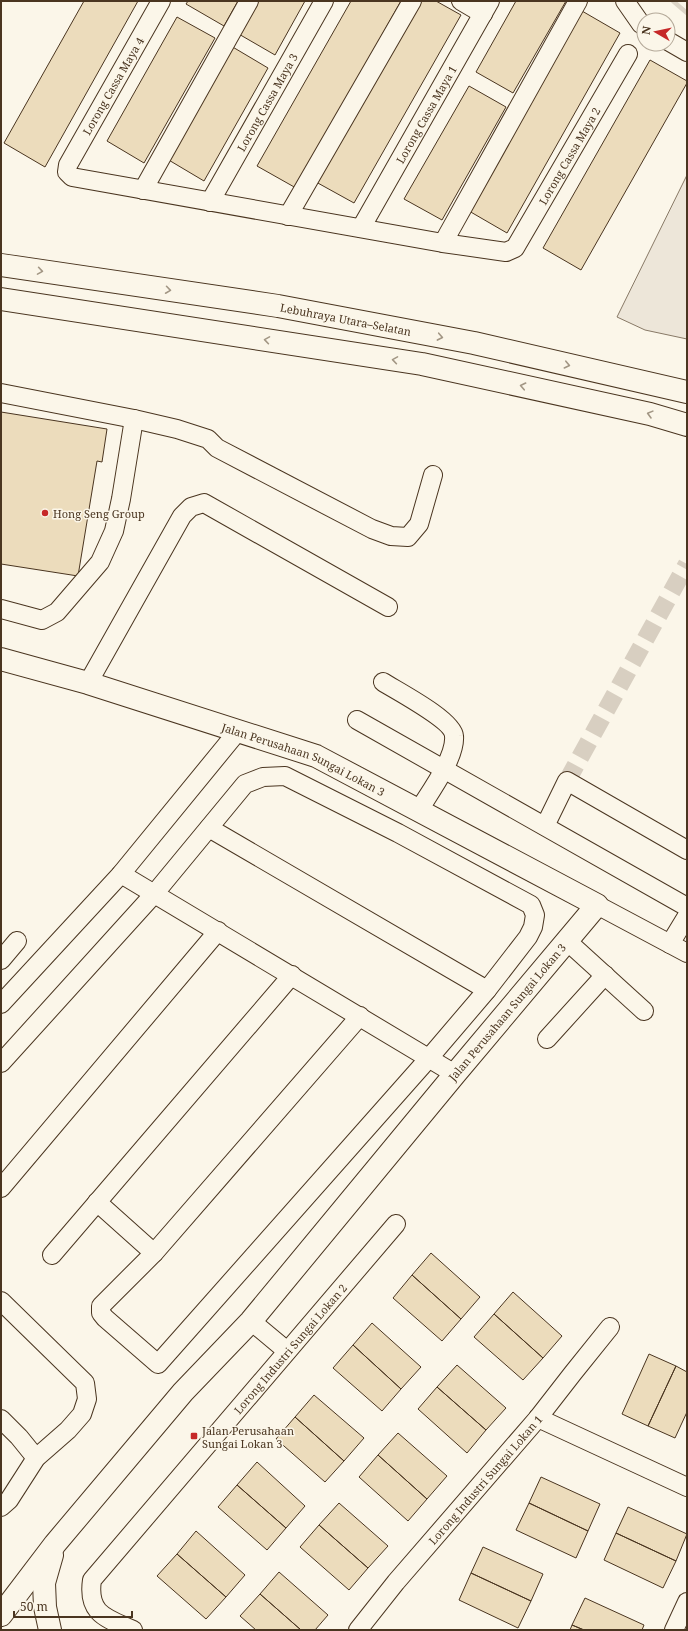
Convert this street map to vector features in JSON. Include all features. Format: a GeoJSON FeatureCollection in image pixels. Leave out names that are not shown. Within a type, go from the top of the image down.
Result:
{"type":"FeatureCollection","features":[{"type":"Feature","properties":{"kind":"main road","name":"Lebuhraya Utara–Selatan"},"geometry":{"type":"LineString","coordinates":[[1,266],[278,306],[474,343],[687,392]]}},
{"type":"Feature","properties":{"kind":"main road"},"geometry":{"type":"LineString","coordinates":[[1,299],[422,364],[650,414],[687,425]]}},
{"type":"Feature","properties":{"kind":"main road","name":"Jalan Perusahaan Sungai Lokan 3"},"geometry":{"type":"LineString","coordinates":[[1,659],[88,683],[316,756],[597,905],[251,1321],[183,1392],[55,1544],[1,1615]]}},
{"type":"Feature","properties":{"kind":"main road"},"geometry":{"type":"LineString","coordinates":[[50,1630],[45,1607],[44,1583],[55,1544]]}},
{"type":"Feature","properties":{"kind":"street","name":"Lorong Cassa Maya 4"},"geometry":{"type":"LineString","coordinates":[[143,190],[72,176],[67,172],[68,165],[161,1]]}},
{"type":"Feature","properties":{"kind":"street"},"geometry":{"type":"LineString","coordinates":[[249,1],[143,190],[443,243],[578,1]]}},
{"type":"Feature","properties":{"kind":"street","name":"Lorong Cassa Maya 3"},"geometry":{"type":"LineString","coordinates":[[210,202],[324,1]]}},
{"type":"Feature","properties":{"kind":"street"},"geometry":{"type":"LineString","coordinates":[[288,216],[412,1]]}},
{"type":"Feature","properties":{"kind":"street"},"geometry":{"type":"LineString","coordinates":[[461,1],[487,7]]}},
{"type":"Feature","properties":{"kind":"street"},"geometry":{"type":"LineString","coordinates":[[625,1],[636,17]]}},
{"type":"Feature","properties":{"kind":"street","name":"Lorong Cassa Maya 1"},"geometry":{"type":"LineString","coordinates":[[361,228],[487,7]]}},
{"type":"Feature","properties":{"kind":"street"},"geometry":{"type":"LineString","coordinates":[[676,46],[687,52]]}},
{"type":"Feature","properties":{"kind":"street","name":"Lorong Cassa Maya 2"},"geometry":{"type":"LineString","coordinates":[[443,243],[506,252],[515,248],[628,54]]}},
{"type":"Feature","properties":{"kind":"street"},"geometry":{"type":"LineString","coordinates":[[1,393],[134,419],[177,429],[208,439],[217,448],[372,529],[391,536],[408,537],[420,524],[433,476]]}},
{"type":"Feature","properties":{"kind":"street"},"geometry":{"type":"LineString","coordinates":[[1,609],[42,620],[57,612],[100,562],[114,531],[121,499],[134,419]]}},
{"type":"Feature","properties":{"kind":"street"},"geometry":{"type":"LineString","coordinates":[[88,683],[182,516],[191,507],[204,503],[388,607]]}},
{"type":"Feature","properties":{"kind":"street"},"geometry":{"type":"LineString","coordinates":[[383,682],[442,718],[452,729],[454,736],[451,754],[444,769],[419,810]]}},
{"type":"Feature","properties":{"kind":"street"},"geometry":{"type":"LineString","coordinates":[[357,720],[687,907]]}},
{"type":"Feature","properties":{"kind":"street"},"geometry":{"type":"LineString","coordinates":[[1,1003],[127,877],[238,731]]}},
{"type":"Feature","properties":{"kind":"street"},"geometry":{"type":"LineString","coordinates":[[1,1063],[155,893],[245,784],[263,777],[285,776],[398,833],[531,905],[535,915],[533,926],[528,937],[487,990],[429,1058],[158,1364],[101,1313],[101,1306],[154,1253],[360,1016]]}},
{"type":"Feature","properties":{"kind":"street"},"geometry":{"type":"LineString","coordinates":[[545,826],[567,781],[687,850]]}},
{"type":"Feature","properties":{"kind":"street"},"geometry":{"type":"LineString","coordinates":[[209,828],[487,990]]}},
{"type":"Feature","properties":{"kind":"street"},"geometry":{"type":"LineString","coordinates":[[127,877],[455,1074]]}},
{"type":"Feature","properties":{"kind":"street"},"geometry":{"type":"LineString","coordinates":[[597,905],[687,953]]}},
{"type":"Feature","properties":{"kind":"street"},"geometry":{"type":"LineString","coordinates":[[670,944],[687,916]]}},
{"type":"Feature","properties":{"kind":"street"},"geometry":{"type":"LineString","coordinates":[[1,1188],[218,931]]}},
{"type":"Feature","properties":{"kind":"street"},"geometry":{"type":"LineString","coordinates":[[1,960],[17,941]]}},
{"type":"Feature","properties":{"kind":"street"},"geometry":{"type":"LineString","coordinates":[[567,941],[644,1011]]}},
{"type":"Feature","properties":{"kind":"street"},"geometry":{"type":"LineString","coordinates":[[52,1255],[292,975]]}},
{"type":"Feature","properties":{"kind":"street"},"geometry":{"type":"LineString","coordinates":[[548,1039],[605,975]]}},
{"type":"Feature","properties":{"kind":"street"},"geometry":{"type":"LineString","coordinates":[[97,1202],[154,1253]]}},
{"type":"Feature","properties":{"kind":"street","name":"Lorong Industri Sungai Lokan 2"},"geometry":{"type":"LineString","coordinates":[[133,1630],[104,1617],[94,1607],[90,1592],[92,1580],[396,1224]]}},
{"type":"Feature","properties":{"kind":"street"},"geometry":{"type":"LineString","coordinates":[[1,1301],[85,1383],[87,1399],[82,1414],[68,1430],[36,1458],[9,1500],[1,1507]]}},
{"type":"Feature","properties":{"kind":"street"},"geometry":{"type":"LineString","coordinates":[[251,1321],[287,1351]]}},
{"type":"Feature","properties":{"kind":"street","name":"Lorong Industri Sungai Lokan 1"},"geometry":{"type":"LineString","coordinates":[[358,1630],[396,1582],[538,1418],[610,1327]]}},
{"type":"Feature","properties":{"kind":"street"},"geometry":{"type":"LineString","coordinates":[[538,1418],[687,1487]]}},
{"type":"Feature","properties":{"kind":"street"},"geometry":{"type":"LineString","coordinates":[[1,1419],[19,1437],[36,1458]]}},
{"type":"Feature","properties":{"kind":"street"},"geometry":{"type":"LineString","coordinates":[[674,1630],[687,1602]]}},
{"type":"Feature","properties":{"kind":"shaded area"},"geometry":{"type":"Polygon","coordinates":[[[687,175],[687,339],[645,330],[617,317],[687,175]]]}},
{"type":"Feature","properties":{"kind":"building"},"geometry":{"type":"Polygon","coordinates":[[[84,1],[138,1],[45,167],[4,143],[84,1]]]}},
{"type":"Feature","properties":{"kind":"building"},"geometry":{"type":"Polygon","coordinates":[[[188,1],[238,1],[224,26],[186,4],[188,1]]]}},
{"type":"Feature","properties":{"kind":"building"},"geometry":{"type":"Polygon","coordinates":[[[255,1],[305,1],[275,55],[237,33],[255,1]]]}},
{"type":"Feature","properties":{"kind":"building"},"geometry":{"type":"Polygon","coordinates":[[[351,1],[401,1],[296,188],[257,166],[351,1]]]}},
{"type":"Feature","properties":{"kind":"building"},"geometry":{"type":"Polygon","coordinates":[[[419,1],[436,1],[461,15],[354,203],[316,182],[419,1]]]}},
{"type":"Feature","properties":{"kind":"building"},"geometry":{"type":"Polygon","coordinates":[[[516,1],[566,1],[513,93],[476,72],[516,1]]]}},
{"type":"Feature","properties":{"kind":"building"},"geometry":{"type":"Polygon","coordinates":[[[582,11],[620,33],[507,233],[469,211],[582,11]]]}},
{"type":"Feature","properties":{"kind":"building"},"geometry":{"type":"Polygon","coordinates":[[[177,17],[215,38],[144,163],[107,141],[177,17]]]}},
{"type":"Feature","properties":{"kind":"building"},"geometry":{"type":"Polygon","coordinates":[[[231,46],[268,68],[204,181],[167,159],[231,46]]]}},
{"type":"Feature","properties":{"kind":"building"},"geometry":{"type":"Polygon","coordinates":[[[650,60],[687,81],[687,83],[581,270],[543,248],[650,60]]]}},
{"type":"Feature","properties":{"kind":"building"},"geometry":{"type":"Polygon","coordinates":[[[469,86],[506,107],[442,220],[404,199],[469,86]]]}},
{"type":"Feature","properties":{"kind":"building","name":"Hong Seng Group"},"geometry":{"type":"Polygon","coordinates":[[[1,412],[107,429],[102,462],[97,461],[78,576],[1,564],[1,412]]]}},
{"type":"Feature","properties":{"kind":"building"},"geometry":{"type":"Polygon","coordinates":[[[431,1253],[480,1297],[461,1319],[412,1275],[431,1253]]]}},
{"type":"Feature","properties":{"kind":"building"},"geometry":{"type":"Polygon","coordinates":[[[412,1275],[461,1319],[442,1341],[393,1298],[412,1275]]]}},
{"type":"Feature","properties":{"kind":"building"},"geometry":{"type":"Polygon","coordinates":[[[513,1292],[562,1336],[543,1358],[494,1314],[513,1292]]]}},
{"type":"Feature","properties":{"kind":"building"},"geometry":{"type":"Polygon","coordinates":[[[494,1314],[543,1358],[523,1380],[474,1337],[494,1314]]]}},
{"type":"Feature","properties":{"kind":"building"},"geometry":{"type":"Polygon","coordinates":[[[372,1323],[421,1367],[401,1389],[353,1345],[372,1323]]]}},
{"type":"Feature","properties":{"kind":"building"},"geometry":{"type":"Polygon","coordinates":[[[353,1345],[401,1389],[382,1411],[333,1368],[353,1345]]]}},
{"type":"Feature","properties":{"kind":"building"},"geometry":{"type":"Polygon","coordinates":[[[649,1354],[676,1366],[648,1426],[622,1414],[649,1354]]]}},
{"type":"Feature","properties":{"kind":"building"},"geometry":{"type":"Polygon","coordinates":[[[457,1365],[506,1408],[486,1430],[437,1387],[457,1365]]]}},
{"type":"Feature","properties":{"kind":"building"},"geometry":{"type":"Polygon","coordinates":[[[676,1366],[687,1372],[687,1412],[675,1438],[648,1426],[676,1366]]]}},
{"type":"Feature","properties":{"kind":"building"},"geometry":{"type":"Polygon","coordinates":[[[437,1387],[486,1430],[467,1453],[418,1409],[437,1387]]]}},
{"type":"Feature","properties":{"kind":"building"},"geometry":{"type":"Polygon","coordinates":[[[314,1395],[364,1438],[344,1461],[295,1417],[314,1395]]]}},
{"type":"Feature","properties":{"kind":"building"},"geometry":{"type":"Polygon","coordinates":[[[295,1417],[344,1461],[325,1482],[276,1439],[295,1417]]]}},
{"type":"Feature","properties":{"kind":"building"},"geometry":{"type":"Polygon","coordinates":[[[398,1433],[447,1476],[427,1499],[378,1455],[398,1433]]]}},
{"type":"Feature","properties":{"kind":"building"},"geometry":{"type":"Polygon","coordinates":[[[378,1455],[427,1499],[408,1521],[359,1477],[378,1455]]]}},
{"type":"Feature","properties":{"kind":"building"},"geometry":{"type":"Polygon","coordinates":[[[257,1462],[305,1506],[286,1528],[237,1485],[257,1462]]]}},
{"type":"Feature","properties":{"kind":"building"},"geometry":{"type":"Polygon","coordinates":[[[541,1477],[600,1504],[588,1531],[529,1503],[541,1477]]]}},
{"type":"Feature","properties":{"kind":"building"},"geometry":{"type":"Polygon","coordinates":[[[237,1485],[286,1528],[267,1550],[218,1507],[237,1485]]]}},
{"type":"Feature","properties":{"kind":"building"},"geometry":{"type":"Polygon","coordinates":[[[339,1503],[388,1546],[368,1568],[319,1525],[339,1503]]]}},
{"type":"Feature","properties":{"kind":"building"},"geometry":{"type":"Polygon","coordinates":[[[529,1503],[588,1531],[576,1558],[516,1530],[529,1503]]]}},
{"type":"Feature","properties":{"kind":"building"},"geometry":{"type":"Polygon","coordinates":[[[628,1507],[687,1534],[676,1561],[616,1533],[628,1507]]]}},
{"type":"Feature","properties":{"kind":"building"},"geometry":{"type":"Polygon","coordinates":[[[319,1525],[368,1568],[349,1590],[300,1547],[319,1525]]]}},
{"type":"Feature","properties":{"kind":"building"},"geometry":{"type":"Polygon","coordinates":[[[196,1531],[245,1575],[226,1597],[177,1554],[196,1531]]]}},
{"type":"Feature","properties":{"kind":"building"},"geometry":{"type":"Polygon","coordinates":[[[616,1533],[676,1561],[663,1588],[604,1560],[616,1533]]]}},
{"type":"Feature","properties":{"kind":"building"},"geometry":{"type":"Polygon","coordinates":[[[483,1547],[543,1574],[531,1601],[471,1573],[483,1547]]]}},
{"type":"Feature","properties":{"kind":"building"},"geometry":{"type":"Polygon","coordinates":[[[177,1554],[226,1597],[206,1619],[157,1576],[177,1554]]]}},
{"type":"Feature","properties":{"kind":"building"},"geometry":{"type":"Polygon","coordinates":[[[279,1572],[328,1615],[315,1630],[301,1630],[260,1594],[279,1572]]]}},
{"type":"Feature","properties":{"kind":"building"},"geometry":{"type":"Polygon","coordinates":[[[471,1573],[531,1601],[518,1628],[459,1600],[471,1573]]]}},
{"type":"Feature","properties":{"kind":"building"},"geometry":{"type":"Polygon","coordinates":[[[260,1594],[301,1630],[256,1630],[240,1616],[260,1594]]]}},
{"type":"Feature","properties":{"kind":"building"},"geometry":{"type":"Polygon","coordinates":[[[585,1598],[644,1625],[642,1630],[584,1630],[572,1625],[585,1598]]]}},
{"type":"Feature","properties":{"kind":"building"},"geometry":{"type":"Polygon","coordinates":[[[572,1625],[584,1630],[570,1630],[572,1625]]]}},
{"type":"Feature","properties":{"kind":"waterway"},"geometry":{"type":"LineString","coordinates":[[673,1],[687,13]]}},
{"type":"Feature","properties":{"kind":"tunnel"},"geometry":{"type":"LineString","coordinates":[[567,781],[687,564]]}},
{"type":"Feature","properties":{"kind":"place","name":"Hong Seng Group"},"geometry":{"type":"Point","coordinates":[45,513]}},
{"type":"Feature","properties":{"kind":"place","name":"Jalan Perusahaan Sungai Lokan 3"},"geometry":{"type":"Point","coordinates":[194,1436]}}]}
